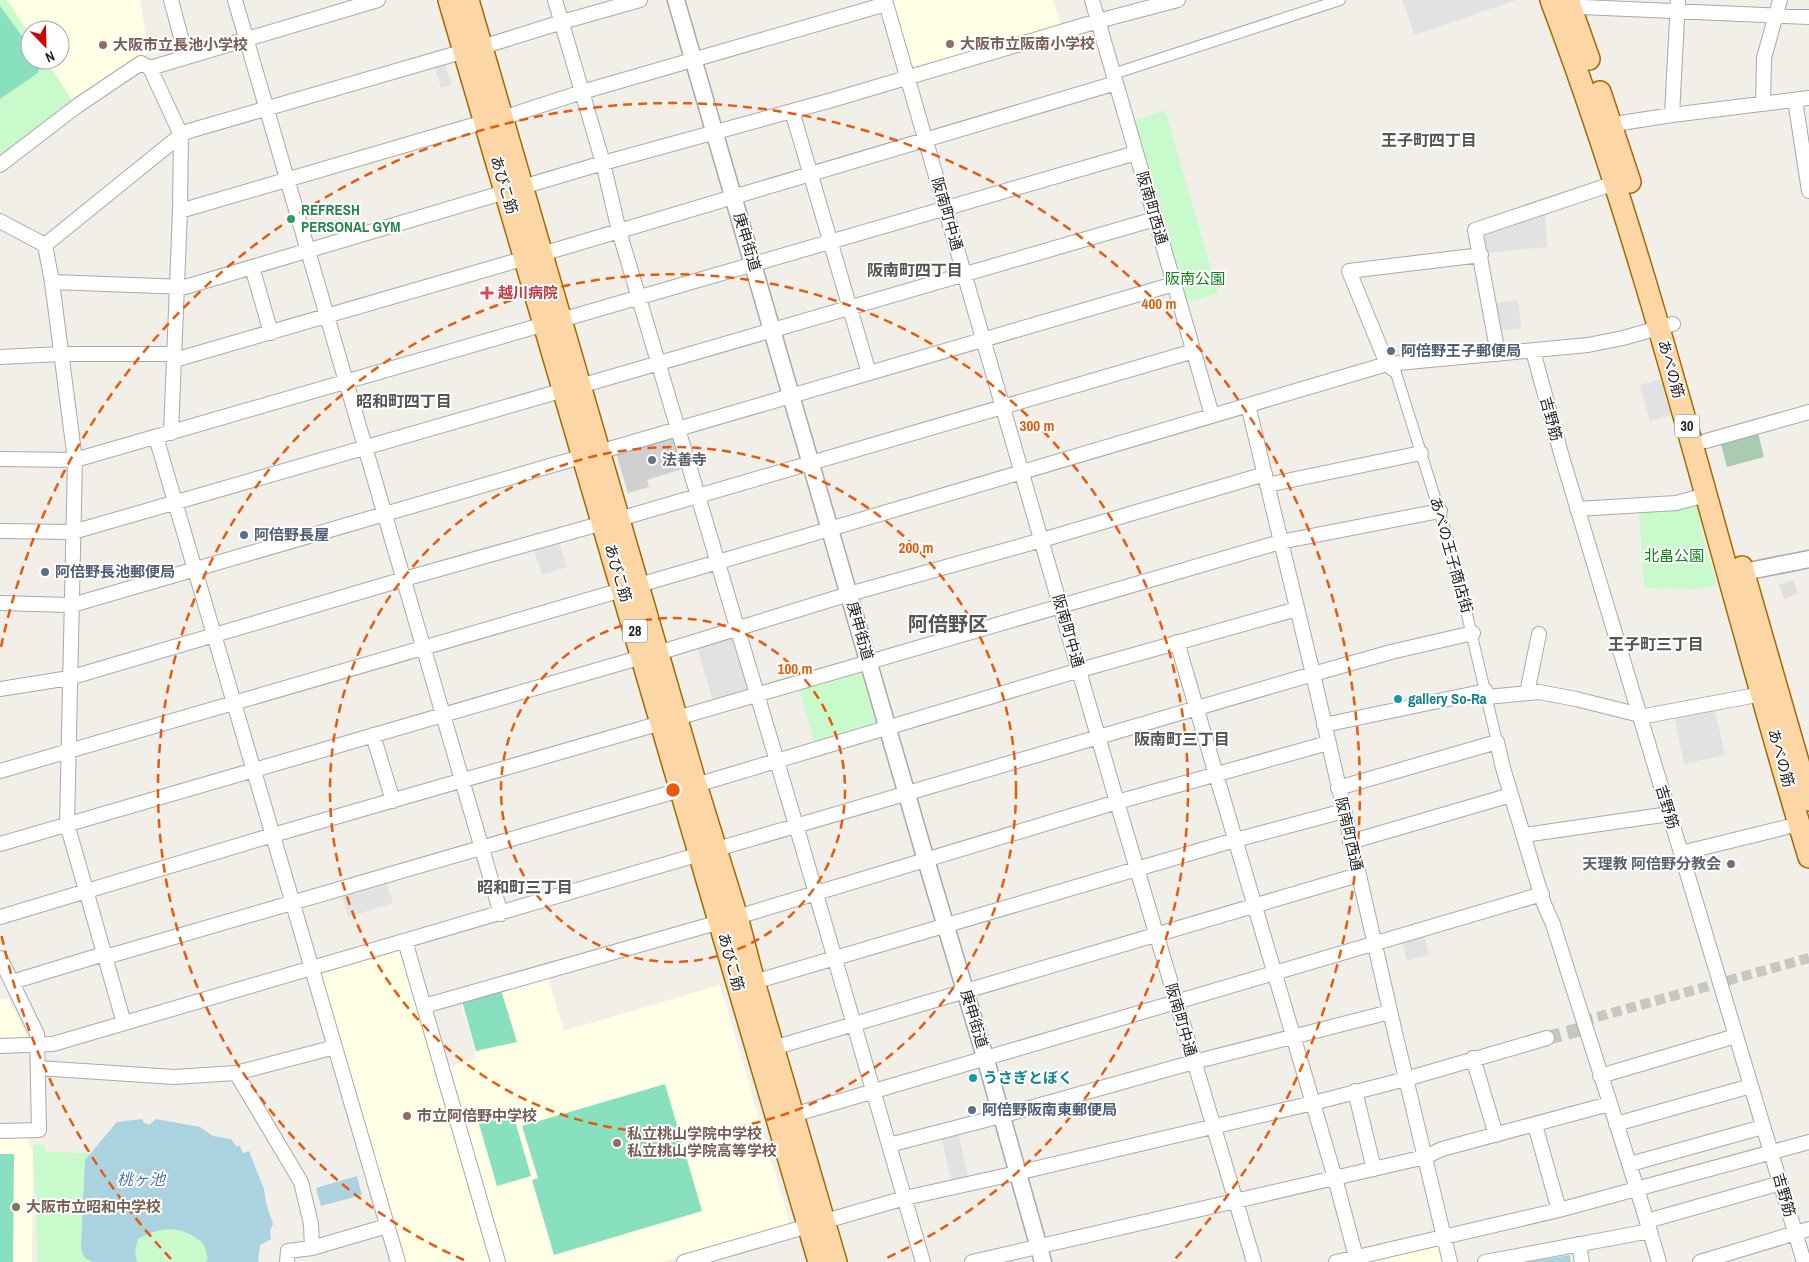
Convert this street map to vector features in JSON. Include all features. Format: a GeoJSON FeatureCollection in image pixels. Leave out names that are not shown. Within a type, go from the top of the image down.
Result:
{"type":"FeatureCollection","features":[{"type":"Feature","properties":{"kind":"main road","name":"あびこ筋"},"geometry":{"type":"LineString","coordinates":[[449,0],[473,49]]}},
{"type":"Feature","properties":{"kind":"main road","name":"あびこ筋"},"geometry":{"type":"LineString","coordinates":[[468,0],[473,49],[493,120],[816,1222],[836,1262]]}},
{"type":"Feature","properties":{"kind":"main road","name":"あべの筋"},"geometry":{"type":"LineString","coordinates":[[1552,0],[1604,128],[1615,183],[1661,328],[1706,441],[1762,694],[1809,857]]}},
{"type":"Feature","properties":{"kind":"main road","name":"あべの筋"},"geometry":{"type":"LineString","coordinates":[[1570,4],[1706,495],[1736,573],[1809,800]]}},
{"type":"Feature","properties":{"kind":"main road","name":"あびこ筋"},"geometry":{"type":"LineString","coordinates":[[728,919],[754,982],[793,1114],[816,1222],[819,1262]]}},
{"type":"Feature","properties":{"kind":"street"},"geometry":{"type":"LineString","coordinates":[[171,0],[186,56]]}},
{"type":"Feature","properties":{"kind":"street"},"geometry":{"type":"LineString","coordinates":[[235,0],[501,914]]}},
{"type":"Feature","properties":{"kind":"street"},"geometry":{"type":"LineString","coordinates":[[150,68],[378,0]]}},
{"type":"Feature","properties":{"kind":"street"},"geometry":{"type":"LineString","coordinates":[[555,0],[603,163],[619,231],[777,760],[923,1262]]}},
{"type":"Feature","properties":{"kind":"street"},"geometry":{"type":"LineString","coordinates":[[45,246],[181,135],[189,131],[640,0]]}},
{"type":"Feature","properties":{"kind":"street","name":"庚申街道"},"geometry":{"type":"LineString","coordinates":[[676,0],[713,133],[792,395],[810,464],[985,1057],[1041,1254]]}},
{"type":"Feature","properties":{"kind":"street","name":"阪南町西通"},"geometry":{"type":"LineString","coordinates":[[1092,0],[1212,415]]}},
{"type":"Feature","properties":{"kind":"street"},"geometry":{"type":"LineString","coordinates":[[52,282],[185,287],[603,163],[908,78],[1098,21],[1178,0]]}},
{"type":"Feature","properties":{"kind":"street"},"geometry":{"type":"LineString","coordinates":[[0,357],[61,354],[169,354],[178,360],[926,140],[1115,79],[1340,0]]}},
{"type":"Feature","properties":{"kind":"street"},"geometry":{"type":"LineString","coordinates":[[1762,104],[1764,58],[1780,0]]}},
{"type":"Feature","properties":{"kind":"street"},"geometry":{"type":"LineString","coordinates":[[180,211],[693,61],[885,2]]}},
{"type":"Feature","properties":{"kind":"street","name":"阪南町中通"},"geometry":{"type":"LineString","coordinates":[[885,2],[1117,802],[1254,1262]]}},
{"type":"Feature","properties":{"kind":"street"},"geometry":{"type":"LineString","coordinates":[[1570,4],[1582,7],[1678,6],[1776,16],[1809,17]]}},
{"type":"Feature","properties":{"kind":"street"},"geometry":{"type":"LineString","coordinates":[[1672,115],[1678,6]]}},
{"type":"Feature","properties":{"kind":"street"},"geometry":{"type":"LineString","coordinates":[[0,164],[77,106],[133,68],[142,63],[150,68],[181,135],[180,211],[171,433]]}},
{"type":"Feature","properties":{"kind":"street"},"geometry":{"type":"LineString","coordinates":[[1604,128],[1672,115],[1802,99],[1808,185]]}},
{"type":"Feature","properties":{"kind":"street"},"geometry":{"type":"LineString","coordinates":[[792,111],[869,373]]}},
{"type":"Feature","properties":{"kind":"street"},"geometry":{"type":"LineString","coordinates":[[0,459],[75,460],[1136,153]]}},
{"type":"Feature","properties":{"kind":"street"},"geometry":{"type":"LineString","coordinates":[[1498,354],[1475,230],[1615,183]]}},
{"type":"Feature","properties":{"kind":"street"},"geometry":{"type":"LineString","coordinates":[[0,531],[73,532],[176,504],[1155,219]]}},
{"type":"Feature","properties":{"kind":"street"},"geometry":{"type":"LineString","coordinates":[[0,221],[45,246],[52,282],[75,460],[67,824],[124,1023]]}},
{"type":"Feature","properties":{"kind":"street"},"geometry":{"type":"LineString","coordinates":[[1390,367],[1349,271],[1480,255]]}},
{"type":"Feature","properties":{"kind":"street"},"geometry":{"type":"LineString","coordinates":[[252,267],[271,333]]}},
{"type":"Feature","properties":{"kind":"street"},"geometry":{"type":"LineString","coordinates":[[0,603],[72,604],[1174,284]]}},
{"type":"Feature","properties":{"kind":"street"},"geometry":{"type":"LineString","coordinates":[[0,771],[718,562],[1212,415],[1390,367],[1498,354],[1588,346],[1661,328]]}},
{"type":"Feature","properties":{"kind":"street"},"geometry":{"type":"LineString","coordinates":[[0,689],[69,678],[404,579],[810,464],[1194,350]]}},
{"type":"Feature","properties":{"kind":"street","name":"吉野筋"},"geometry":{"type":"LineString","coordinates":[[1533,351],[1577,509],[1804,1262]]}},
{"type":"Feature","properties":{"kind":"street","name":"あべの王子商店街"},"geometry":{"type":"LineString","coordinates":[[1390,367],[1421,453],[1453,554],[1497,742]]}},
{"type":"Feature","properties":{"kind":"street","name":"阪南町西通"},"geometry":{"type":"LineString","coordinates":[[1248,405],[1313,674],[1350,842],[1450,1262]]}},
{"type":"Feature","properties":{"kind":"street"},"geometry":{"type":"LineString","coordinates":[[1706,441],[1809,412]]}},
{"type":"Feature","properties":{"kind":"street"},"geometry":{"type":"LineString","coordinates":[[156,437],[398,1262]]}},
{"type":"Feature","properties":{"kind":"street"},"geometry":{"type":"LineString","coordinates":[[0,844],[650,655],[849,594],[1042,540],[1266,479],[1421,453]]}},
{"type":"Feature","properties":{"kind":"street"},"geometry":{"type":"LineString","coordinates":[[1577,509],[1676,503],[1706,495]]}},
{"type":"Feature","properties":{"kind":"street"},"geometry":{"type":"LineString","coordinates":[[0,917],[273,835],[1280,542],[1440,511]]}},
{"type":"Feature","properties":{"kind":"street"},"geometry":{"type":"LineString","coordinates":[[1736,573],[1809,559]]}},
{"type":"Feature","properties":{"kind":"street"},"geometry":{"type":"LineString","coordinates":[[12,982],[104,954],[109,956],[688,788],[1080,670],[1297,609]]}},
{"type":"Feature","properties":{"kind":"street"},"geometry":{"type":"LineString","coordinates":[[0,1046],[53,1044],[1313,674],[1391,652],[1473,633]]}},
{"type":"Feature","properties":{"kind":"street"},"geometry":{"type":"LineString","coordinates":[[1527,693],[1539,634]]}},
{"type":"Feature","properties":{"kind":"street"},"geometry":{"type":"LineString","coordinates":[[1177,642],[1335,1178],[1356,1257]]}},
{"type":"Feature","properties":{"kind":"street"},"geometry":{"type":"LineString","coordinates":[[1324,725],[1486,694],[1539,692],[1576,699],[1640,716],[1762,694]]}},
{"type":"Feature","properties":{"kind":"street"},"geometry":{"type":"LineString","coordinates":[[373,735],[393,801]]}},
{"type":"Feature","properties":{"kind":"street"},"geometry":{"type":"LineString","coordinates":[[1338,788],[1497,742],[1511,795],[1609,1104],[1638,1189],[1659,1262]]}},
{"type":"Feature","properties":{"kind":"street"},"geometry":{"type":"LineString","coordinates":[[424,1006],[728,919],[1117,802],[1328,743]]}},
{"type":"Feature","properties":{"kind":"street"},"geometry":{"type":"LineString","coordinates":[[1350,842],[1511,795]]}},
{"type":"Feature","properties":{"kind":"street"},"geometry":{"type":"LineString","coordinates":[[754,982],[1235,840],[1344,811]]}},
{"type":"Feature","properties":{"kind":"street"},"geometry":{"type":"LineString","coordinates":[[1524,835],[1670,814]]}},
{"type":"Feature","properties":{"kind":"street"},"geometry":{"type":"LineString","coordinates":[[1681,853],[1799,824]]}},
{"type":"Feature","properties":{"kind":"street"},"geometry":{"type":"LineString","coordinates":[[773,1048],[1358,875]]}},
{"type":"Feature","properties":{"kind":"street"},"geometry":{"type":"LineString","coordinates":[[793,1114],[1542,894]]}},
{"type":"Feature","properties":{"kind":"street"},"geometry":{"type":"LineString","coordinates":[[405,942],[498,1262]]}},
{"type":"Feature","properties":{"kind":"street"},"geometry":{"type":"LineString","coordinates":[[0,958],[37,1034],[38,1068],[38,1130],[0,1131]]}},
{"type":"Feature","properties":{"kind":"street"},"geometry":{"type":"LineString","coordinates":[[889,1145],[1194,1062],[1390,1012]]}},
{"type":"Feature","properties":{"kind":"street"},"geometry":{"type":"LineString","coordinates":[[1600,1076],[1736,1036]]}},
{"type":"Feature","properties":{"kind":"street"},"geometry":{"type":"LineString","coordinates":[[684,1262],[816,1222],[905,1198],[1355,1092],[1547,1038]]}},
{"type":"Feature","properties":{"kind":"street"},"geometry":{"type":"LineString","coordinates":[[38,1068],[174,1077],[236,1073],[335,1047]]}},
{"type":"Feature","properties":{"kind":"street"},"geometry":{"type":"LineString","coordinates":[[1474,1058],[1496,1135]]}},
{"type":"Feature","properties":{"kind":"street"},"geometry":{"type":"LineString","coordinates":[[236,1073],[301,1182],[311,1224],[312,1248]]}},
{"type":"Feature","properties":{"kind":"street"},"geometry":{"type":"LineString","coordinates":[[1616,1124],[1751,1086]]}},
{"type":"Feature","properties":{"kind":"street"},"geometry":{"type":"LineString","coordinates":[[1355,1092],[1374,1169]]}},
{"type":"Feature","properties":{"kind":"street"},"geometry":{"type":"LineString","coordinates":[[972,1262],[1041,1254],[1235,1201],[1425,1157],[1442,1150],[1609,1104]]}},
{"type":"Feature","properties":{"kind":"street"},"geometry":{"type":"LineString","coordinates":[[1536,1125],[1558,1210]]}},
{"type":"Feature","properties":{"kind":"street"},"geometry":{"type":"LineString","coordinates":[[1630,1164],[1763,1127]]}},
{"type":"Feature","properties":{"kind":"street"},"geometry":{"type":"LineString","coordinates":[[1336,1262],[1558,1210],[1809,1142]]}},
{"type":"Feature","properties":{"kind":"street"},"geometry":{"type":"LineString","coordinates":[[1486,1262],[1579,1244],[1648,1226],[1781,1183]]}},
{"type":"Feature","properties":{"kind":"street"},"geometry":{"type":"LineString","coordinates":[[287,1262],[288,1251],[312,1248],[387,1226]]}},
{"type":"Feature","properties":{"kind":"street"},"geometry":{"type":"LineString","coordinates":[[1700,1262],[1809,1230]]}},
{"type":"Feature","properties":{"kind":"street"},"geometry":{"type":"LineString","coordinates":[[1579,1244],[1582,1262]]}},
{"type":"Feature","properties":{"kind":"shaded area","name":"大阪市立長池小学校"},"geometry":{"type":"Polygon","coordinates":[[[7,0],[140,0],[147,54],[73,102],[52,70],[70,70],[70,20],[20,20],[7,0]]]}},
{"type":"Feature","properties":{"kind":"shaded area","name":"大阪市立阪南小学校"},"geometry":{"type":"Polygon","coordinates":[[[891,0],[1053,0],[1061,26],[915,67],[910,62],[891,0]]]}},
{"type":"Feature","properties":{"kind":"shaded area"},"geometry":{"type":"Polygon","coordinates":[[[1402,0],[1516,0],[1415,35],[1402,0]]]}},
{"type":"Feature","properties":{"kind":"shaded area"},"geometry":{"type":"Polygon","coordinates":[[[445,64],[451,85],[441,88],[435,67],[445,64]]]}},
{"type":"Feature","properties":{"kind":"shaded area"},"geometry":{"type":"Polygon","coordinates":[[[1545,213],[1547,247],[1483,253],[1480,233],[1545,213]]]}},
{"type":"Feature","properties":{"kind":"shaded area"},"geometry":{"type":"Polygon","coordinates":[[[1518,300],[1521,328],[1499,331],[1496,303],[1518,300]]]}},
{"type":"Feature","properties":{"kind":"shaded area"},"geometry":{"type":"Polygon","coordinates":[[[1661,379],[1671,415],[1650,421],[1640,385],[1661,379]]]}},
{"type":"Feature","properties":{"kind":"shaded area"},"geometry":{"type":"Polygon","coordinates":[[[1757,429],[1764,457],[1727,467],[1720,441],[1757,429]]]}},
{"type":"Feature","properties":{"kind":"shaded area","name":"法善寺"},"geometry":{"type":"Polygon","coordinates":[[[679,434],[688,467],[647,480],[649,487],[628,493],[616,453],[679,434]]]}},
{"type":"Feature","properties":{"kind":"shaded area"},"geometry":{"type":"Polygon","coordinates":[[[558,540],[567,567],[542,575],[533,548],[558,540]]]}},
{"type":"Feature","properties":{"kind":"shaded area"},"geometry":{"type":"Polygon","coordinates":[[[1794,580],[1798,594],[1784,599],[1779,585],[1794,580]]]}},
{"type":"Feature","properties":{"kind":"shaded area"},"geometry":{"type":"Polygon","coordinates":[[[734,635],[751,691],[713,702],[697,647],[734,635]]]}},
{"type":"Feature","properties":{"kind":"shaded area"},"geometry":{"type":"Polygon","coordinates":[[[1714,707],[1725,755],[1684,764],[1674,716],[1714,707]]]}},
{"type":"Feature","properties":{"kind":"shaded area"},"geometry":{"type":"Polygon","coordinates":[[[386,880],[393,903],[348,917],[341,893],[386,880]]]}},
{"type":"Feature","properties":{"kind":"shaded area"},"geometry":{"type":"Polygon","coordinates":[[[1424,935],[1429,954],[1407,961],[1402,941],[1424,935]]]}},
{"type":"Feature","properties":{"kind":"shaded area","name":"市立阿倍野中学校"},"geometry":{"type":"Polygon","coordinates":[[[401,946],[494,1262],[405,1262],[320,970],[401,946]]]}},
{"type":"Feature","properties":{"kind":"shaded area","name":"私立桃山学院中学校 私立桃山学院高等学校"},"geometry":{"type":"Polygon","coordinates":[[[547,975],[564,1031],[720,985],[790,1224],[662,1262],[503,1262],[447,1068],[476,1059],[474,1054],[476,1053],[460,1000],[547,975]]]}},
{"type":"Feature","properties":{"kind":"shaded area"},"geometry":{"type":"Polygon","coordinates":[[[0,999],[9,999],[30,1042],[0,1042],[0,999]]]}},
{"type":"Feature","properties":{"kind":"shaded area"},"geometry":{"type":"Polygon","coordinates":[[[958,1132],[969,1180],[952,1184],[941,1136],[958,1132]]]}},
{"type":"Feature","properties":{"kind":"shaded area","name":"大阪市立昭和中学校"},"geometry":{"type":"Polygon","coordinates":[[[26,1136],[33,1151],[32,1262],[0,1262],[0,1137],[26,1136]]]}},
{"type":"Feature","properties":{"kind":"shaded area"},"geometry":{"type":"Polygon","coordinates":[[[1442,1241],[1447,1262],[1356,1262],[1442,1241]]]}},
{"type":"Feature","properties":{"kind":"green space"},"geometry":{"type":"Polygon","coordinates":[[[0,0],[7,0],[20,20],[20,70],[52,70],[73,102],[0,157],[0,0]]]}},
{"type":"Feature","properties":{"kind":"green space"},"geometry":{"type":"Polygon","coordinates":[[[0,6],[20,33],[20,70],[38,70],[38,73],[0,99],[0,6]]]}},
{"type":"Feature","properties":{"kind":"green space","name":"阪南公園"},"geometry":{"type":"Polygon","coordinates":[[[1165,110],[1218,293],[1183,304],[1131,122],[1165,110]]]}},
{"type":"Feature","properties":{"kind":"green space","name":"北畠公園"},"geometry":{"type":"Polygon","coordinates":[[[1697,503],[1703,523],[1699,525],[1717,585],[1699,589],[1644,588],[1639,509],[1697,503]]]}},
{"type":"Feature","properties":{"kind":"green space"},"geometry":{"type":"Polygon","coordinates":[[[858,670],[862,673],[878,725],[815,745],[799,688],[858,670]]]}},
{"type":"Feature","properties":{"kind":"green space"},"geometry":{"type":"Polygon","coordinates":[[[501,990],[517,1042],[476,1051],[462,1001],[501,990]]]}},
{"type":"Feature","properties":{"kind":"green space"},"geometry":{"type":"Polygon","coordinates":[[[665,1084],[702,1211],[554,1255],[532,1180],[538,1178],[522,1126],[665,1084]]]}},
{"type":"Feature","properties":{"kind":"green space"},"geometry":{"type":"Polygon","coordinates":[[[513,1114],[531,1176],[497,1186],[479,1124],[513,1114]]]}},
{"type":"Feature","properties":{"kind":"green space"},"geometry":{"type":"Polygon","coordinates":[[[33,1145],[44,1145],[46,1152],[88,1153],[119,1167],[175,1200],[218,1262],[38,1262],[33,1145]]]}},
{"type":"Feature","properties":{"kind":"green space"},"geometry":{"type":"Polygon","coordinates":[[[0,1154],[14,1154],[13,1262],[0,1262],[0,1154]]]}},
{"type":"Feature","properties":{"kind":"water","name":"桃ヶ池"},"geometry":{"type":"Polygon","coordinates":[[[143,1119],[143,1122],[149,1125],[156,1119],[200,1127],[213,1136],[231,1139],[237,1147],[239,1145],[243,1153],[249,1151],[264,1189],[266,1203],[273,1224],[270,1231],[271,1239],[260,1245],[258,1262],[206,1262],[208,1259],[205,1247],[201,1241],[182,1231],[168,1229],[153,1232],[138,1239],[135,1252],[137,1262],[92,1262],[84,1257],[81,1248],[85,1160],[117,1122],[143,1119]]]}},
{"type":"Feature","properties":{"kind":"water"},"geometry":{"type":"Polygon","coordinates":[[[357,1176],[362,1195],[321,1206],[316,1188],[357,1176]]]}},
{"type":"Feature","properties":{"kind":"water"},"geometry":{"type":"Polygon","coordinates":[[[1570,1255],[1571,1262],[1528,1262],[1570,1255]]]}},
{"type":"Feature","properties":{"kind":"tunnel"},"geometry":{"type":"LineString","coordinates":[[1583,1021],[1809,958]]}},
{"type":"Feature","properties":{"kind":"tunnel"},"geometry":{"type":"LineString","coordinates":[[1547,1038],[1585,1028]]}},
{"type":"Feature","properties":{"kind":"place","name":"大阪市立阪南小学校"},"geometry":{"type":"Point","coordinates":[950,44]}},
{"type":"Feature","properties":{"kind":"place","name":"大阪市立長池小学校"},"geometry":{"type":"Point","coordinates":[103,45]}},
{"type":"Feature","properties":{"kind":"place","name":"REFRESH PERSONAL GYM"},"geometry":{"type":"Point","coordinates":[291,219]}},
{"type":"Feature","properties":{"kind":"place","name":"越川病院"},"geometry":{"type":"Point","coordinates":[487,293]}},
{"type":"Feature","properties":{"kind":"place","name":"阿倍野王子郵便局"},"geometry":{"type":"Point","coordinates":[1391,351]}},
{"type":"Feature","properties":{"kind":"place","name":"法善寺"},"geometry":{"type":"Point","coordinates":[652,460]}},
{"type":"Feature","properties":{"kind":"place","name":"阿倍野長屋"},"geometry":{"type":"Point","coordinates":[244,535]}},
{"type":"Feature","properties":{"kind":"place","name":"阿倍野長池郵便局"},"geometry":{"type":"Point","coordinates":[45,572]}},
{"type":"Feature","properties":{"kind":"place","name":"gallery So-Ra"},"geometry":{"type":"Point","coordinates":[1398,699]}},
{"type":"Feature","properties":{"kind":"place","name":"天理教 阿倍野分教会"},"geometry":{"type":"Point","coordinates":[1731,864]}},
{"type":"Feature","properties":{"kind":"place","name":"うさぎとぼく"},"geometry":{"type":"Point","coordinates":[973,1078]}},
{"type":"Feature","properties":{"kind":"place","name":"阿倍野阪南東郵便局"},"geometry":{"type":"Point","coordinates":[972,1110]}},
{"type":"Feature","properties":{"kind":"place","name":"市立阿倍野中学校"},"geometry":{"type":"Point","coordinates":[407,1116]}},
{"type":"Feature","properties":{"kind":"place","name":"私立桃山学院中学校 私立桃山学院高等学校"},"geometry":{"type":"Point","coordinates":[617,1143]}},
{"type":"Feature","properties":{"kind":"place","name":"大阪市立昭和中学校"},"geometry":{"type":"Point","coordinates":[16,1207]}},
{"type":"Feature","properties":{"kind":"district","name":"王子町四丁目"},"geometry":{"type":"Point","coordinates":[1429,140]}},
{"type":"Feature","properties":{"kind":"district","name":"阪南町四丁目"},"geometry":{"type":"Point","coordinates":[915,270]}},
{"type":"Feature","properties":{"kind":"district","name":"昭和町四丁目"},"geometry":{"type":"Point","coordinates":[404,401]}},
{"type":"Feature","properties":{"kind":"district","name":"阿倍野区"},"geometry":{"type":"Point","coordinates":[948,624]}},
{"type":"Feature","properties":{"kind":"district","name":"王子町三丁目"},"geometry":{"type":"Point","coordinates":[1656,644]}},
{"type":"Feature","properties":{"kind":"district","name":"阪南町三丁目"},"geometry":{"type":"Point","coordinates":[1182,739]}},
{"type":"Feature","properties":{"kind":"district","name":"昭和町三丁目"},"geometry":{"type":"Point","coordinates":[525,887]}}]}
